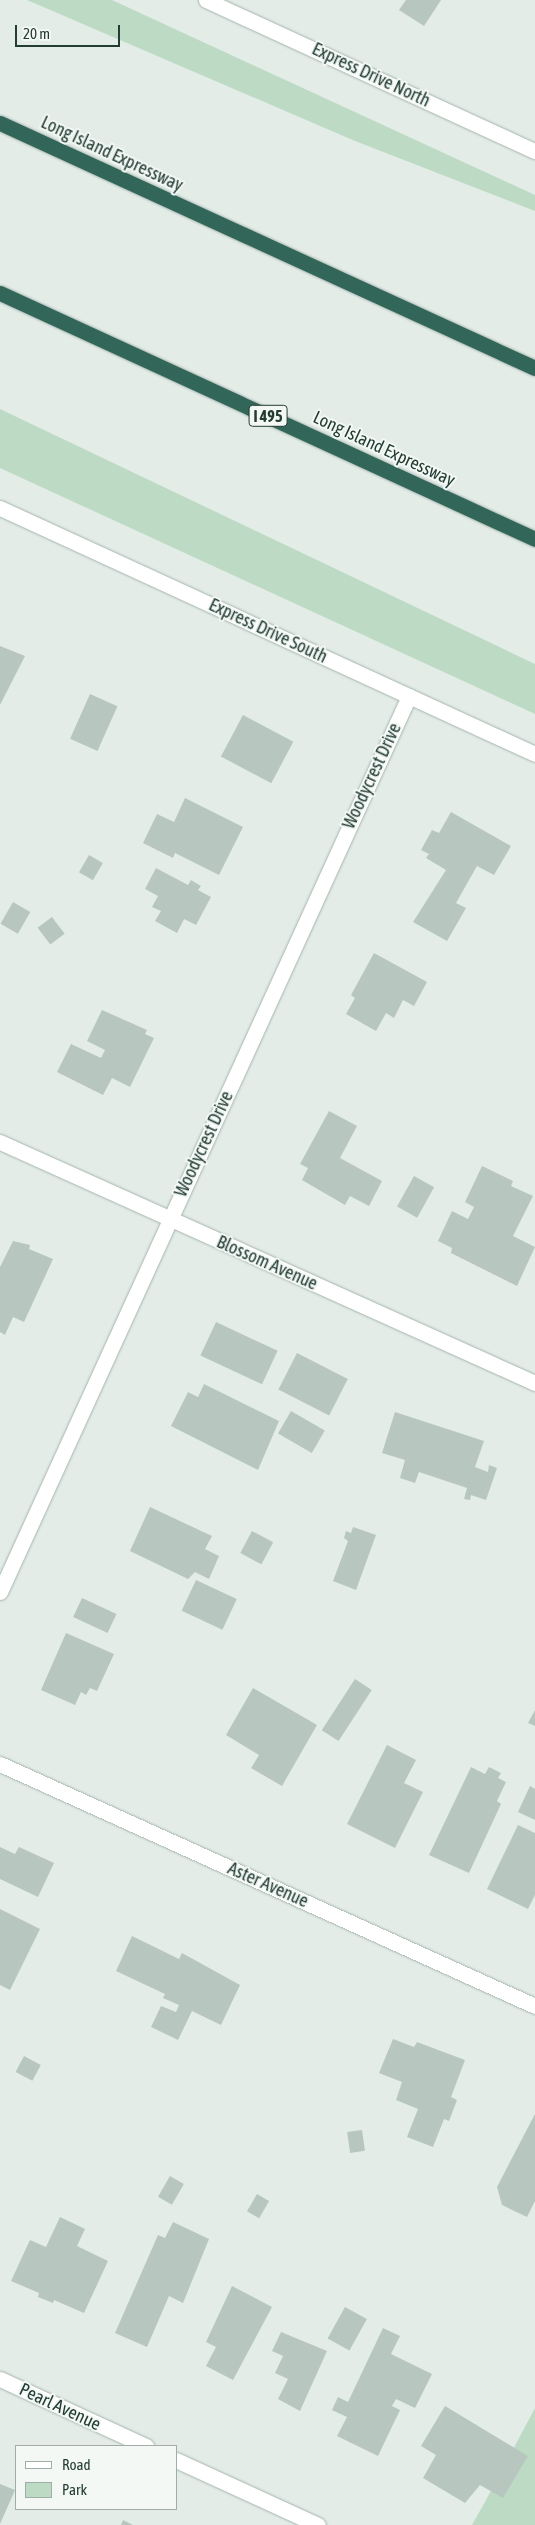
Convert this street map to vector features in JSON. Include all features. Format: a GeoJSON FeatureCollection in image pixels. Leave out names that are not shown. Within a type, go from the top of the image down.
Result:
{"type":"FeatureCollection","features":[{"type":"Feature","properties":{"kind":"highway","name":"Long Island Expressway"},"geometry":{"type":"LineString","coordinates":[[0,123],[535,367]]}},
{"type":"Feature","properties":{"kind":"highway","name":"Long Island Expressway"},"geometry":{"type":"LineString","coordinates":[[0,293],[535,539]]}},
{"type":"Feature","properties":{"kind":"street","name":"Express Drive North"},"geometry":{"type":"LineString","coordinates":[[206,0],[535,151]]}},
{"type":"Feature","properties":{"kind":"street","name":"Express Drive South"},"geometry":{"type":"LineString","coordinates":[[0,508],[535,754]]}},
{"type":"Feature","properties":{"kind":"street","name":"Woodycrest Drive"},"geometry":{"type":"LineString","coordinates":[[0,1592],[409,696]]}},
{"type":"Feature","properties":{"kind":"street","name":"Blossom Avenue"},"geometry":{"type":"LineString","coordinates":[[0,1142],[535,1383]]}},
{"type":"Feature","properties":{"kind":"street","name":"Aster Avenue"},"geometry":{"type":"LineString","coordinates":[[0,1764],[535,2006]]}},
{"type":"Feature","properties":{"kind":"street","name":"Pearl Avenue"},"geometry":{"type":"LineString","coordinates":[[0,2379],[144,2445]]}},
{"type":"Feature","properties":{"kind":"street"},"geometry":{"type":"LineString","coordinates":[[178,2461],[318,2525]]}},
{"type":"Feature","properties":{"kind":"green space"},"geometry":{"type":"Polygon","coordinates":[[[27,0],[112,0],[535,195],[535,211],[355,141],[27,0]]]}},
{"type":"Feature","properties":{"kind":"green space"},"geometry":{"type":"Polygon","coordinates":[[[0,409],[535,664],[535,714],[0,468],[0,409]]]}},
{"type":"Feature","properties":{"kind":"green space"},"geometry":{"type":"Polygon","coordinates":[[[535,2408],[535,2525],[472,2525],[486,2500],[535,2408]]]}},
{"type":"Feature","properties":{"kind":"building"},"geometry":{"type":"Polygon","coordinates":[[[406,0],[441,0],[424,26],[399,10],[406,0]]]}},
{"type":"Feature","properties":{"kind":"building"},"geometry":{"type":"Polygon","coordinates":[[[0,646],[25,656],[0,705],[0,646]]]}},
{"type":"Feature","properties":{"kind":"building"},"geometry":{"type":"Polygon","coordinates":[[[90,694],[117,706],[97,751],[70,739],[90,694]]]}},
{"type":"Feature","properties":{"kind":"building"},"geometry":{"type":"Polygon","coordinates":[[[243,715],[293,742],[271,783],[221,756],[243,715]]]}},
{"type":"Feature","properties":{"kind":"building"},"geometry":{"type":"Polygon","coordinates":[[[185,798],[243,827],[219,875],[175,853],[173,858],[143,843],[157,814],[174,822],[185,798]]]}},
{"type":"Feature","properties":{"kind":"building"},"geometry":{"type":"Polygon","coordinates":[[[451,812],[511,846],[494,875],[477,866],[456,903],[466,908],[447,941],[413,922],[446,870],[426,858],[429,854],[421,850],[432,830],[439,833],[451,812]]]}},
{"type":"Feature","properties":{"kind":"building"},"geometry":{"type":"Polygon","coordinates":[[[89,855],[103,863],[93,880],[79,872],[89,855]]]}},
{"type":"Feature","properties":{"kind":"building"},"geometry":{"type":"Polygon","coordinates":[[[156,868],[188,885],[191,880],[201,886],[198,890],[211,897],[196,925],[184,919],[177,933],[155,921],[161,911],[152,907],[158,896],[145,889],[156,868]]]}},
{"type":"Feature","properties":{"kind":"building"},"geometry":{"type":"Polygon","coordinates":[[[13,902],[30,912],[18,934],[0,924],[13,902]]]}},
{"type":"Feature","properties":{"kind":"building"},"geometry":{"type":"Polygon","coordinates":[[[52,917],[65,934],[50,945],[38,928],[52,917]]]}},
{"type":"Feature","properties":{"kind":"building"},"geometry":{"type":"Polygon","coordinates":[[[374,953],[427,982],[414,1006],[403,1000],[394,1018],[386,1013],[376,1031],[346,1014],[355,998],[351,995],[374,953]]]}},
{"type":"Feature","properties":{"kind":"building"},"geometry":{"type":"Polygon","coordinates":[[[102,1010],[147,1030],[145,1034],[154,1038],[130,1087],[112,1078],[103,1095],[57,1072],[71,1044],[101,1058],[105,1050],[87,1041],[102,1010]]]}},
{"type":"Feature","properties":{"kind":"building"},"geometry":{"type":"Polygon","coordinates":[[[329,1111],[357,1126],[340,1158],[382,1181],[369,1206],[350,1196],[345,1205],[302,1180],[308,1168],[300,1164],[329,1111]]]}},
{"type":"Feature","properties":{"kind":"building"},"geometry":{"type":"Polygon","coordinates":[[[482,1166],[513,1181],[511,1186],[533,1196],[513,1236],[535,1247],[517,1286],[451,1253],[452,1248],[438,1241],[452,1211],[468,1219],[474,1207],[465,1202],[482,1166]]]}},
{"type":"Feature","properties":{"kind":"building"},"geometry":{"type":"Polygon","coordinates":[[[414,1176],[434,1187],[417,1218],[397,1207],[414,1176]]]}},
{"type":"Feature","properties":{"kind":"building"},"geometry":{"type":"Polygon","coordinates":[[[13,1241],[30,1245],[29,1249],[53,1259],[24,1322],[13,1317],[5,1335],[0,1332],[0,1267],[13,1241]]]}},
{"type":"Feature","properties":{"kind":"building"},"geometry":{"type":"Polygon","coordinates":[[[216,1322],[278,1351],[262,1384],[200,1356],[216,1322]]]}},
{"type":"Feature","properties":{"kind":"building"},"geometry":{"type":"Polygon","coordinates":[[[297,1353],[348,1379],[329,1415],[278,1390],[297,1353]]]}},
{"type":"Feature","properties":{"kind":"building"},"geometry":{"type":"Polygon","coordinates":[[[204,1384],[279,1421],[258,1470],[171,1426],[188,1392],[198,1397],[204,1384]]]}},
{"type":"Feature","properties":{"kind":"building"},"geometry":{"type":"Polygon","coordinates":[[[291,1411],[325,1430],[312,1453],[278,1434],[291,1411]]]}},
{"type":"Feature","properties":{"kind":"building"},"geometry":{"type":"Polygon","coordinates":[[[395,1412],[484,1441],[475,1467],[488,1472],[489,1465],[497,1468],[486,1500],[471,1495],[470,1500],[464,1499],[467,1488],[419,1472],[415,1483],[400,1478],[405,1460],[382,1453],[395,1412]]]}},
{"type":"Feature","properties":{"kind":"building"},"geometry":{"type":"Polygon","coordinates":[[[150,1507],[212,1536],[205,1549],[219,1556],[209,1579],[195,1572],[188,1579],[130,1551],[150,1507]]]}},
{"type":"Feature","properties":{"kind":"building"},"geometry":{"type":"Polygon","coordinates":[[[353,1527],[376,1535],[356,1590],[333,1581],[348,1541],[344,1538],[346,1531],[351,1533],[353,1527]]]}},
{"type":"Feature","properties":{"kind":"building"},"geometry":{"type":"Polygon","coordinates":[[[252,1531],[273,1542],[261,1564],[240,1553],[252,1531]]]}},
{"type":"Feature","properties":{"kind":"building"},"geometry":{"type":"Polygon","coordinates":[[[196,1580],[237,1599],[222,1630],[182,1611],[196,1580]]]}},
{"type":"Feature","properties":{"kind":"building"},"geometry":{"type":"Polygon","coordinates":[[[82,1598],[116,1614],[108,1633],[73,1617],[82,1598]]]}},
{"type":"Feature","properties":{"kind":"building"},"geometry":{"type":"Polygon","coordinates":[[[66,1633],[114,1654],[97,1691],[90,1688],[86,1695],[81,1692],[75,1705],[41,1690],[66,1633]]]}},
{"type":"Feature","properties":{"kind":"building"},"geometry":{"type":"Polygon","coordinates":[[[355,1679],[372,1690],[339,1741],[322,1730],[355,1679]]]}},
{"type":"Feature","properties":{"kind":"building"},"geometry":{"type":"Polygon","coordinates":[[[253,1688],[317,1725],[282,1786],[251,1768],[259,1755],[226,1735],[253,1688]]]}},
{"type":"Feature","properties":{"kind":"building"},"geometry":{"type":"Polygon","coordinates":[[[535,1710],[535,1726],[528,1723],[535,1710]]]}},
{"type":"Feature","properties":{"kind":"building"},"geometry":{"type":"Polygon","coordinates":[[[387,1745],[416,1760],[404,1783],[423,1792],[395,1848],[347,1824],[387,1745]]]}},
{"type":"Feature","properties":{"kind":"building"},"geometry":{"type":"Polygon","coordinates":[[[471,1767],[485,1774],[489,1767],[501,1773],[498,1778],[506,1782],[497,1801],[501,1804],[469,1873],[429,1855],[471,1767]]]}},
{"type":"Feature","properties":{"kind":"building"},"geometry":{"type":"Polygon","coordinates":[[[530,1786],[535,1789],[535,1820],[518,1812],[530,1786]]]}},
{"type":"Feature","properties":{"kind":"building"},"geometry":{"type":"Polygon","coordinates":[[[518,1825],[535,1833],[535,1895],[528,1909],[487,1889],[518,1825]]]}},
{"type":"Feature","properties":{"kind":"building"},"geometry":{"type":"Polygon","coordinates":[[[0,1847],[15,1854],[19,1847],[54,1863],[38,1897],[0,1879],[0,1847]]]}},
{"type":"Feature","properties":{"kind":"building"},"geometry":{"type":"Polygon","coordinates":[[[0,1909],[40,1929],[10,1990],[0,1985],[0,1909]]]}},
{"type":"Feature","properties":{"kind":"building"},"geometry":{"type":"Polygon","coordinates":[[[132,1936],[179,1959],[182,1953],[240,1985],[221,2025],[192,2011],[178,2040],[151,2027],[161,2006],[176,2012],[179,2005],[163,1998],[165,1994],[116,1971],[132,1936]]]}},
{"type":"Feature","properties":{"kind":"building"},"geometry":{"type":"Polygon","coordinates":[[[393,2039],[414,2047],[417,2042],[465,2060],[451,2097],[457,2100],[449,2121],[444,2119],[433,2147],[407,2137],[418,2109],[396,2100],[402,2082],[379,2073],[393,2039]]]}},
{"type":"Feature","properties":{"kind":"building"},"geometry":{"type":"Polygon","coordinates":[[[24,2056],[41,2065],[32,2081],[16,2072],[24,2056]]]}},
{"type":"Feature","properties":{"kind":"building"},"geometry":{"type":"Polygon","coordinates":[[[535,2114],[535,2201],[527,2217],[502,2205],[497,2187],[535,2114]]]}},
{"type":"Feature","properties":{"kind":"building"},"geometry":{"type":"Polygon","coordinates":[[[362,2130],[365,2151],[350,2153],[347,2132],[362,2130]]]}},
{"type":"Feature","properties":{"kind":"building"},"geometry":{"type":"Polygon","coordinates":[[[170,2176],[184,2184],[172,2205],[158,2197],[170,2176]]]}},
{"type":"Feature","properties":{"kind":"building"},"geometry":{"type":"Polygon","coordinates":[[[257,2194],[269,2201],[259,2218],[247,2211],[257,2194]]]}},
{"type":"Feature","properties":{"kind":"building"},"geometry":{"type":"Polygon","coordinates":[[[60,2217],[85,2229],[77,2246],[108,2261],[84,2313],[54,2300],[53,2303],[38,2297],[39,2293],[11,2281],[30,2240],[46,2247],[60,2217]]]}},
{"type":"Feature","properties":{"kind":"building"},"geometry":{"type":"Polygon","coordinates":[[[173,2222],[209,2239],[183,2303],[169,2296],[147,2347],[115,2333],[158,2235],[165,2238],[173,2222]]]}},
{"type":"Feature","properties":{"kind":"building"},"geometry":{"type":"Polygon","coordinates":[[[232,2286],[272,2307],[233,2380],[206,2366],[216,2347],[206,2342],[232,2286]]]}},
{"type":"Feature","properties":{"kind":"building"},"geometry":{"type":"Polygon","coordinates":[[[345,2307],[367,2319],[349,2351],[328,2338],[345,2307]]]}},
{"type":"Feature","properties":{"kind":"building"},"geometry":{"type":"Polygon","coordinates":[[[383,2328],[400,2336],[391,2354],[432,2374],[415,2408],[396,2399],[392,2406],[400,2410],[378,2456],[337,2436],[347,2417],[332,2410],[338,2397],[348,2402],[383,2328]]]}},
{"type":"Feature","properties":{"kind":"building"},"geometry":{"type":"Polygon","coordinates":[[[281,2332],[327,2351],[300,2411],[278,2399],[288,2379],[275,2373],[283,2356],[272,2351],[281,2332]]]}},
{"type":"Feature","properties":{"kind":"building"},"geometry":{"type":"Polygon","coordinates":[[[445,2406],[528,2456],[503,2498],[480,2485],[465,2503],[423,2478],[436,2455],[421,2446],[445,2406]]]}},
{"type":"Feature","properties":{"kind":"building"},"geometry":{"type":"Polygon","coordinates":[[[0,2484],[15,2490],[0,2524],[0,2484]]]}},
{"type":"Feature","properties":{"kind":"building"},"geometry":{"type":"Polygon","coordinates":[[[123,2520],[133,2525],[121,2525],[123,2520]]]}}]}
